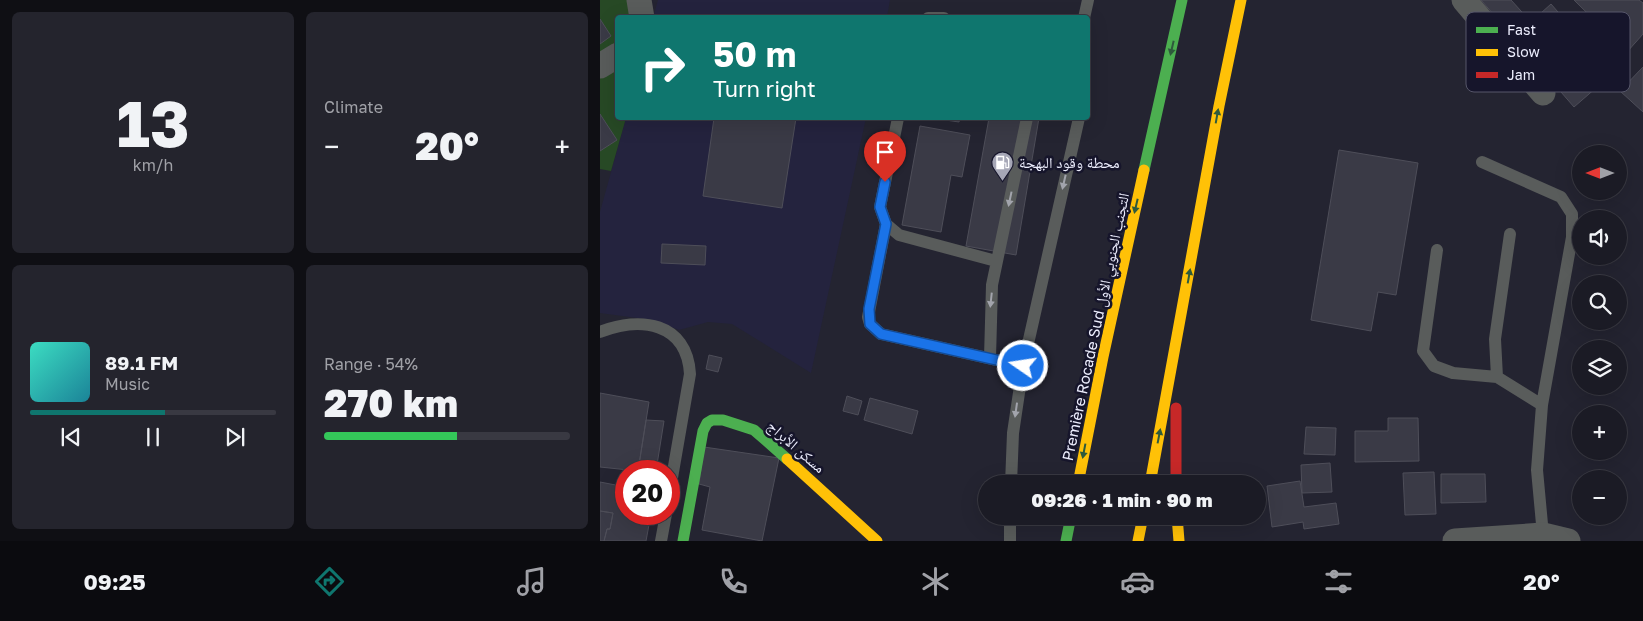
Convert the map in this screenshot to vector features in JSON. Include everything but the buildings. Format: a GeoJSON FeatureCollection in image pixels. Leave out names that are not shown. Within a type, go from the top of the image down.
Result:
{"type":"FeatureCollection","features":[{"type":"Feature","properties":{"kind":"main road","name":"Première Rocade Sud التجنب الجنوبي الأول"},"geometry":{"type":"LineString","coordinates":[[1080,475],[1103,357],[1182,0]]}},
{"type":"Feature","properties":{"kind":"main road"},"geometry":{"type":"LineString","coordinates":[[1152,475],[1219,106],[1241,0]]}},
{"type":"Feature","properties":{"kind":"main road"},"geometry":{"type":"LineString","coordinates":[[1176,345],[1176,475]]}},
{"type":"Feature","properties":{"kind":"main road","name":"مسكن الأبراج"},"geometry":{"type":"LineString","coordinates":[[683,541],[703,431],[707,423],[712,420],[723,420],[754,430],[870,532],[877,541]]}},
{"type":"Feature","properties":{"kind":"main road"},"geometry":{"type":"LineString","coordinates":[[1066,541],[1069,525]]}},
{"type":"Feature","properties":{"kind":"main road"},"geometry":{"type":"LineString","coordinates":[[1138,541],[1141,525]]}},
{"type":"Feature","properties":{"kind":"main road"},"geometry":{"type":"LineString","coordinates":[[1177,525],[1178,541]]}},
{"type":"Feature","properties":{"kind":"street"},"geometry":{"type":"LineString","coordinates":[[639,0],[642,15]]}},
{"type":"Feature","properties":{"kind":"street"},"geometry":{"type":"LineString","coordinates":[[1464,0],[1474,12]]}},
{"type":"Feature","properties":{"kind":"street"},"geometry":{"type":"LineString","coordinates":[[600,66],[615,57]]}},
{"type":"Feature","properties":{"kind":"street"},"geometry":{"type":"LineString","coordinates":[[1455,541],[1542,535],[1568,541]]}},
{"type":"Feature","properties":{"kind":"lane"},"geometry":{"type":"LineString","coordinates":[[1085,15],[1088,0]]}},
{"type":"Feature","properties":{"kind":"lane"},"geometry":{"type":"LineString","coordinates":[[898,120],[880,207],[886,224],[899,235],[996,260]]}},
{"type":"Feature","properties":{"kind":"lane"},"geometry":{"type":"LineString","coordinates":[[990,358],[990,309],[996,260],[1027,120]]}},
{"type":"Feature","properties":{"kind":"lane"},"geometry":{"type":"LineString","coordinates":[[1011,475],[1013,433],[1023,366],[1079,120]]}},
{"type":"Feature","properties":{"kind":"lane"},"geometry":{"type":"LineString","coordinates":[[1482,162],[1560,197],[1572,214],[1572,238],[1542,405],[1537,470],[1542,535]]}},
{"type":"Feature","properties":{"kind":"lane"},"geometry":{"type":"LineString","coordinates":[[886,224],[869,309],[870,324],[881,334],[1023,366]]}},
{"type":"Feature","properties":{"kind":"lane"},"geometry":{"type":"LineString","coordinates":[[1497,377],[1495,339],[1510,234]]}},
{"type":"Feature","properties":{"kind":"lane"},"geometry":{"type":"LineString","coordinates":[[1438,250],[1423,351],[1434,366],[1452,373],[1497,377],[1542,405]]}},
{"type":"Feature","properties":{"kind":"lane"},"geometry":{"type":"LineString","coordinates":[[600,332],[632,323],[646,323],[662,328],[672,334],[690,365],[675,460]]}},
{"type":"Feature","properties":{"kind":"lane"},"geometry":{"type":"LineString","coordinates":[[661,541],[664,525]]}},
{"type":"Feature","properties":{"kind":"lane"},"geometry":{"type":"LineString","coordinates":[[1010,525],[1010,541]]}},
{"type":"Feature","properties":{"kind":"shaded area"},"geometry":{"type":"Polygon","coordinates":[[[658,0],[890,0],[887,15],[654,15],[658,0]]]}},
{"type":"Feature","properties":{"kind":"shaded area"},"geometry":{"type":"Polygon","coordinates":[[[625,120],[866,120],[811,373],[732,324],[708,322],[679,330],[652,320],[600,313],[600,212],[625,120]]]}},
{"type":"Feature","properties":{"kind":"green space"},"geometry":{"type":"Polygon","coordinates":[[[600,0],[630,0],[633,15],[615,15],[615,46],[600,56],[600,0]]]}},
{"type":"Feature","properties":{"kind":"green space"},"geometry":{"type":"Polygon","coordinates":[[[615,66],[615,120],[625,120],[611,171],[600,169],[600,77],[615,66]]]}},
{"type":"Feature","properties":{"kind":"traffic: fast"},"geometry":{"type":"LineString","coordinates":[[1144,170],[1182,0]]}},
{"type":"Feature","properties":{"kind":"traffic: fast"},"geometry":{"type":"LineString","coordinates":[[683,541],[703,431],[707,423],[712,420],[723,420],[754,430],[787,459]]}},
{"type":"Feature","properties":{"kind":"traffic: fast"},"geometry":{"type":"LineString","coordinates":[[1066,541],[1069,525]]}},
{"type":"Feature","properties":{"kind":"traffic: slow"},"geometry":{"type":"LineString","coordinates":[[1152,475],[1219,106],[1241,0]]}},
{"type":"Feature","properties":{"kind":"traffic: slow"},"geometry":{"type":"LineString","coordinates":[[1080,475],[1103,357],[1144,170]]}},
{"type":"Feature","properties":{"kind":"traffic: slow"},"geometry":{"type":"LineString","coordinates":[[787,459],[877,541]]}},
{"type":"Feature","properties":{"kind":"traffic: slow"},"geometry":{"type":"LineString","coordinates":[[1138,541],[1141,525]]}},
{"type":"Feature","properties":{"kind":"traffic: slow"},"geometry":{"type":"LineString","coordinates":[[1178,525],[1179,541]]}},
{"type":"Feature","properties":{"kind":"traffic: jam"},"geometry":{"type":"LineString","coordinates":[[1176,408],[1176,475]]}},
{"type":"Feature","properties":{"kind":"place","name":"محطة وقود البهجة"},"geometry":{"type":"Point","coordinates":[1003,182]}},
{"type":"Feature","properties":{"kind":"route"},"geometry":{"type":"LineString","coordinates":[[885,182],[880,207],[886,224],[868,317],[874,330],[881,334],[1023,366]]}}]}
